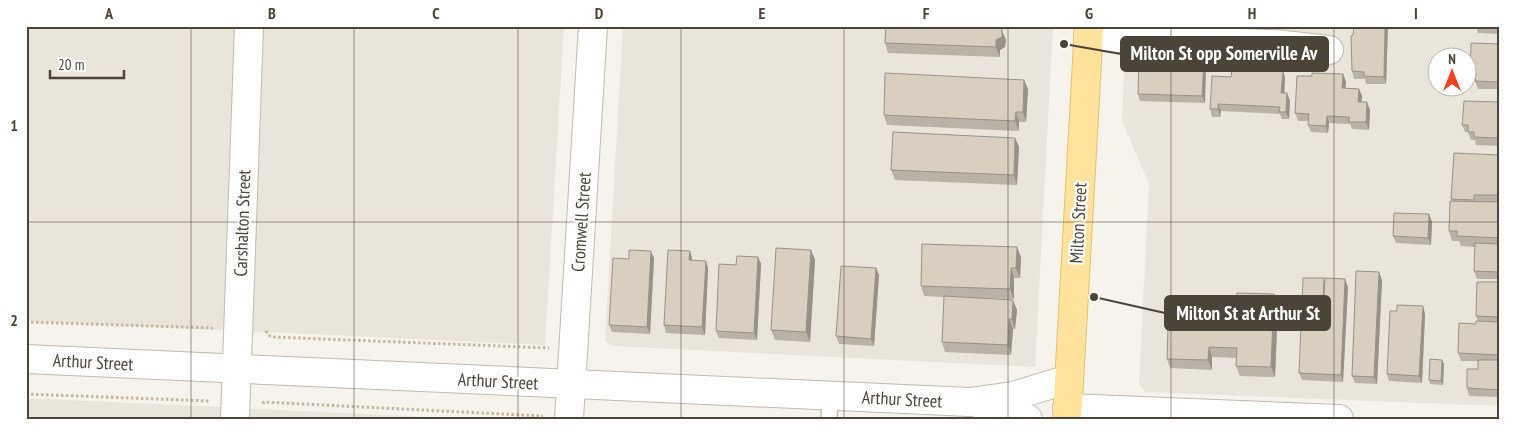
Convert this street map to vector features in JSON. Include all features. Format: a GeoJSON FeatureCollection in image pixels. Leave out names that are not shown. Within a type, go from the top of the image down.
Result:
{"type":"FeatureCollection","features":[{"type":"Feature","properties":{"kind":"main road","name":"Milton Street"},"geometry":{"type":"LineString","coordinates":[[1067,413],[1088,31]]}},
{"type":"Feature","properties":{"kind":"street","name":"Carshalton Street"},"geometry":{"type":"LineString","coordinates":[[235,419],[249,26]]}},
{"type":"Feature","properties":{"kind":"street","name":"Cromwell Street"},"geometry":{"type":"LineString","coordinates":[[569,419],[593,26]]}},
{"type":"Feature","properties":{"kind":"street"},"geometry":{"type":"LineString","coordinates":[[1088,31],[1166,41],[1275,44],[1329,50]]}},
{"type":"Feature","properties":{"kind":"street","name":"Arthur Street"},"geometry":{"type":"LineString","coordinates":[[26,359],[571,384],[830,407],[970,402],[1013,396],[1069,379]]}},
{"type":"Feature","properties":{"kind":"street","name":"Arthur Street"},"geometry":{"type":"LineString","coordinates":[[970,402],[1013,412],[1028,419]]}},
{"type":"Feature","properties":{"kind":"street"},"geometry":{"type":"LineString","coordinates":[[1067,413],[1339,419]]}},
{"type":"Feature","properties":{"kind":"path"},"geometry":{"type":"LineString","coordinates":[[26,322],[215,328]]}},
{"type":"Feature","properties":{"kind":"path"},"geometry":{"type":"LineString","coordinates":[[266,331],[268,335],[273,337],[550,348]]}},
{"type":"Feature","properties":{"kind":"path"},"geometry":{"type":"LineString","coordinates":[[26,394],[212,401]]}},
{"type":"Feature","properties":{"kind":"path"},"geometry":{"type":"LineString","coordinates":[[263,410],[264,402],[543,416],[543,419]]}},
{"type":"Feature","properties":{"kind":"shaded area"},"geometry":{"type":"Polygon","coordinates":[[[26,26],[564,26],[545,345],[26,321],[26,26]]]}},
{"type":"Feature","properties":{"kind":"shaded area"},"geometry":{"type":"Polygon","coordinates":[[[623,26],[1053,26],[1035,367],[612,346],[605,341],[623,26]]]}},
{"type":"Feature","properties":{"kind":"shaded area"},"geometry":{"type":"Polygon","coordinates":[[[1126,26],[1499,26],[1499,406],[1145,392],[1139,383],[1149,184],[1122,121],[1126,26]]]}},
{"type":"Feature","properties":{"kind":"shaded area"},"geometry":{"type":"Polygon","coordinates":[[[26,398],[471,419],[26,419],[26,398]]]}},
{"type":"Feature","properties":{"kind":"building"},"geometry":{"type":"Polygon","coordinates":[[[886,26],[999,26],[1002,30],[1002,37],[996,40],[996,47],[885,43],[886,26]]]}},
{"type":"Feature","properties":{"kind":"building"},"geometry":{"type":"Polygon","coordinates":[[[1354,26],[1385,26],[1384,77],[1364,76],[1364,72],[1352,71],[1351,36],[1353,35],[1354,26]]]}},
{"type":"Feature","properties":{"kind":"building"},"geometry":{"type":"Polygon","coordinates":[[[1471,43],[1499,44],[1499,82],[1478,81],[1478,48],[1471,48],[1471,43]]]}},
{"type":"Feature","properties":{"kind":"building"},"geometry":{"type":"Polygon","coordinates":[[[1139,57],[1204,60],[1202,96],[1138,94],[1139,57]]]}},
{"type":"Feature","properties":{"kind":"building"},"geometry":{"type":"Polygon","coordinates":[[[1232,68],[1283,71],[1281,93],[1287,93],[1286,112],[1279,112],[1280,107],[1218,104],[1218,109],[1210,109],[1212,76],[1231,77],[1232,68]]]}},
{"type":"Feature","properties":{"kind":"building"},"geometry":{"type":"Polygon","coordinates":[[[885,73],[1024,80],[1023,112],[1016,112],[1015,121],[884,115],[885,73]]]}},
{"type":"Feature","properties":{"kind":"building"},"geometry":{"type":"Polygon","coordinates":[[[1312,73],[1343,74],[1342,88],[1359,89],[1358,102],[1367,102],[1366,122],[1349,122],[1349,117],[1327,116],[1326,126],[1308,125],[1309,114],[1295,113],[1297,76],[1312,76],[1312,73]]]}},
{"type":"Feature","properties":{"kind":"building"},"geometry":{"type":"Polygon","coordinates":[[[1464,101],[1499,102],[1499,138],[1474,137],[1474,132],[1468,132],[1468,125],[1462,125],[1464,101]]]}},
{"type":"Feature","properties":{"kind":"building"},"geometry":{"type":"Polygon","coordinates":[[[893,132],[1015,138],[1014,175],[891,170],[893,132]]]}},
{"type":"Feature","properties":{"kind":"building"},"geometry":{"type":"Polygon","coordinates":[[[1454,153],[1499,155],[1499,195],[1474,195],[1474,200],[1451,199],[1454,153]]]}},
{"type":"Feature","properties":{"kind":"building"},"geometry":{"type":"Polygon","coordinates":[[[1450,201],[1499,202],[1499,238],[1457,236],[1457,231],[1449,231],[1450,201]]]}},
{"type":"Feature","properties":{"kind":"building"},"geometry":{"type":"Polygon","coordinates":[[[1394,213],[1429,214],[1428,238],[1393,236],[1394,213]]]}},
{"type":"Feature","properties":{"kind":"building"},"geometry":{"type":"Polygon","coordinates":[[[1475,243],[1499,244],[1499,277],[1498,272],[1474,271],[1475,243]]]}},
{"type":"Feature","properties":{"kind":"building"},"geometry":{"type":"Polygon","coordinates":[[[922,244],[1017,247],[1016,268],[1011,268],[1010,289],[921,286],[922,244]]]}},
{"type":"Feature","properties":{"kind":"building"},"geometry":{"type":"Polygon","coordinates":[[[776,248],[811,250],[806,332],[771,330],[776,248]]]}},
{"type":"Feature","properties":{"kind":"building"},"geometry":{"type":"Polygon","coordinates":[[[629,250],[651,251],[647,327],[609,325],[613,258],[629,259],[629,250]]]}},
{"type":"Feature","properties":{"kind":"building"},"geometry":{"type":"Polygon","coordinates":[[[668,250],[690,251],[689,260],[706,261],[702,327],[664,325],[668,250]]]}},
{"type":"Feature","properties":{"kind":"building"},"geometry":{"type":"Polygon","coordinates":[[[737,256],[758,257],[754,333],[716,331],[719,264],[736,265],[737,256]]]}},
{"type":"Feature","properties":{"kind":"building"},"geometry":{"type":"Polygon","coordinates":[[[841,266],[876,268],[871,339],[836,336],[841,266]]]}},
{"type":"Feature","properties":{"kind":"building"},"geometry":{"type":"Polygon","coordinates":[[[1356,271],[1379,272],[1374,377],[1352,376],[1356,271]]]}},
{"type":"Feature","properties":{"kind":"building"},"geometry":{"type":"Polygon","coordinates":[[[1303,278],[1324,278],[1322,331],[1325,278],[1345,279],[1341,375],[1299,373],[1303,278]]]}},
{"type":"Feature","properties":{"kind":"building"},"geometry":{"type":"Polygon","coordinates":[[[1477,282],[1499,282],[1499,317],[1476,316],[1477,282]]]}},
{"type":"Feature","properties":{"kind":"building"},"geometry":{"type":"Polygon","coordinates":[[[1237,293],[1274,294],[1271,367],[1236,366],[1237,348],[1209,347],[1208,360],[1167,359],[1169,296],[1212,298],[1212,307],[1236,308],[1237,293]]]}},
{"type":"Feature","properties":{"kind":"building"},"geometry":{"type":"Polygon","coordinates":[[[944,296],[1013,300],[1012,319],[1009,319],[1008,345],[942,342],[944,296]]]}},
{"type":"Feature","properties":{"kind":"building"},"geometry":{"type":"Polygon","coordinates":[[[1397,305],[1423,306],[1419,376],[1387,374],[1390,311],[1397,311],[1397,305]]]}},
{"type":"Feature","properties":{"kind":"building"},"geometry":{"type":"Polygon","coordinates":[[[1476,321],[1499,322],[1499,355],[1458,353],[1459,323],[1476,324],[1476,321]]]}},
{"type":"Feature","properties":{"kind":"building"},"geometry":{"type":"Polygon","coordinates":[[[1430,359],[1442,360],[1441,381],[1429,380],[1430,359]]]}},
{"type":"Feature","properties":{"kind":"building"},"geometry":{"type":"Polygon","coordinates":[[[1478,360],[1499,360],[1499,390],[1467,388],[1467,369],[1478,369],[1478,360]]]}},
{"type":"Feature","properties":{"kind":"place","name":"Milton St opp Somerville Av"},"geometry":{"type":"Point","coordinates":[1064,44]}},
{"type":"Feature","properties":{"kind":"place","name":"Milton St at Arthur St"},"geometry":{"type":"Point","coordinates":[1094,297]}}]}
